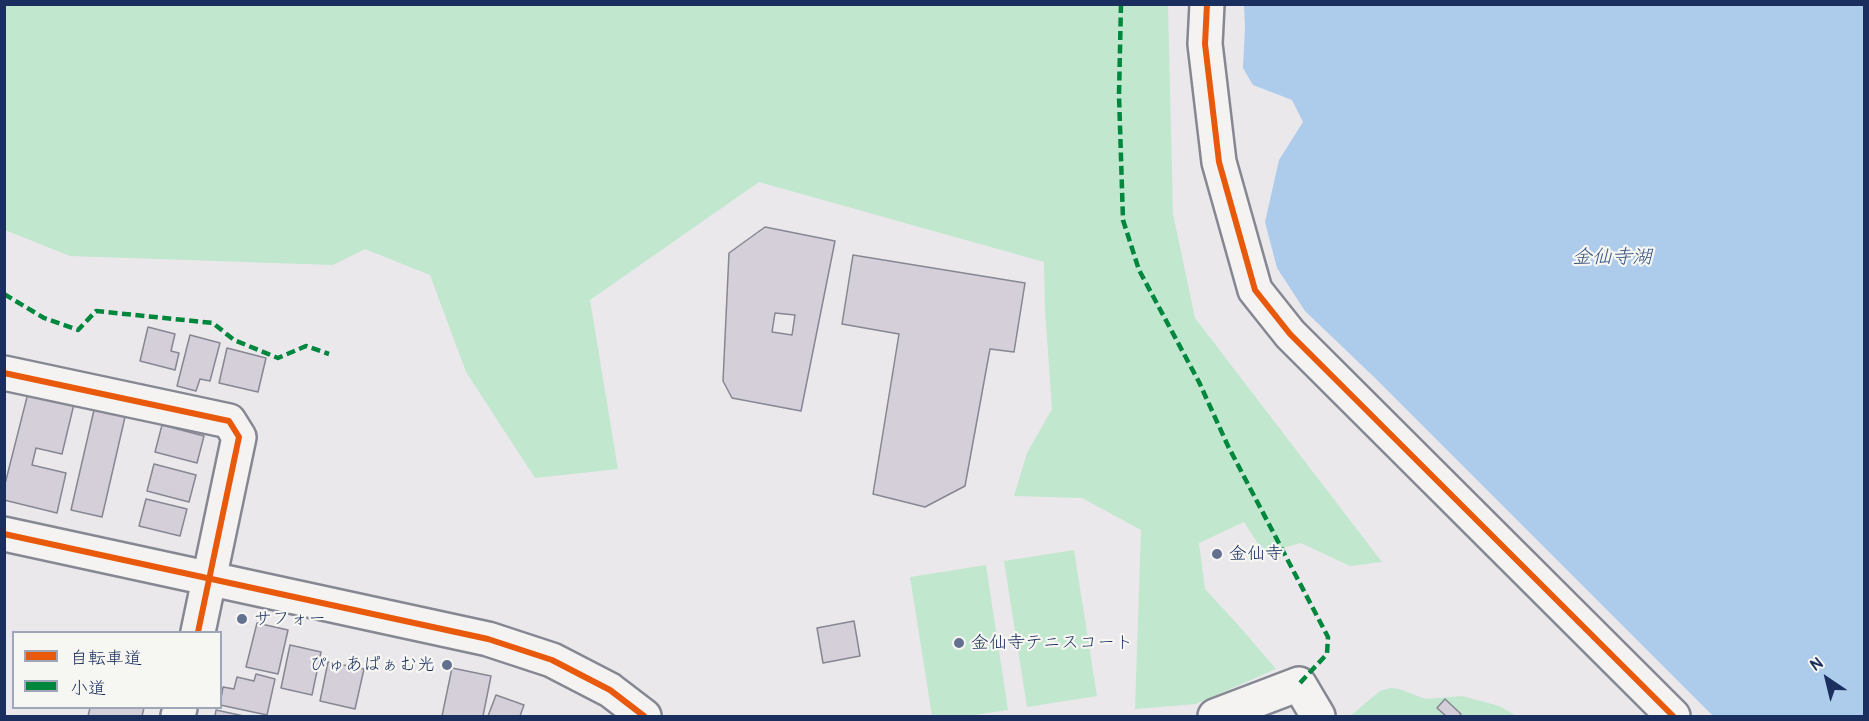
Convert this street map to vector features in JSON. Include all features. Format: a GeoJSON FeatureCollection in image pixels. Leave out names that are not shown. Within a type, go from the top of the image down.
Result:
{"type":"FeatureCollection","features":[{"type":"Feature","properties":{"kind":"street"},"geometry":{"type":"LineString","coordinates":[[1207,4],[1205,44],[1219,162],[1255,290],[1290,334],[1673,717]]}},
{"type":"Feature","properties":{"kind":"street"},"geometry":{"type":"LineString","coordinates":[[4,373],[229,421],[239,437],[198,631]]}},
{"type":"Feature","properties":{"kind":"street"},"geometry":{"type":"LineString","coordinates":[[4,534],[499,642],[552,660],[610,690],[644,717]]}},
{"type":"Feature","properties":{"kind":"street"},"geometry":{"type":"LineString","coordinates":[[1215,717],[1299,684],[1318,717]]}},
{"type":"Feature","properties":{"kind":"green space"},"geometry":{"type":"Polygon","coordinates":[[[4,5],[1168,5],[1173,214],[1195,318],[1382,562],[1350,566],[1301,543],[1264,553],[1244,522],[1199,543],[1205,589],[1276,669],[1196,704],[1135,709],[1141,530],[1082,498],[1014,496],[1027,453],[1052,409],[1044,262],[759,182],[590,300],[618,469],[535,478],[466,372],[430,275],[365,249],[333,265],[70,256],[5,230],[4,5]]]}},
{"type":"Feature","properties":{"kind":"green space","name":"金仙寺テニスコート"},"geometry":{"type":"Polygon","coordinates":[[[1074,550],[1097,696],[1027,707],[1004,561],[1074,550]]]}},
{"type":"Feature","properties":{"kind":"green space","name":"金仙寺テニスコート"},"geometry":{"type":"Polygon","coordinates":[[[986,565],[1008,710],[968,716],[932,716],[910,577],[986,565]]]}},
{"type":"Feature","properties":{"kind":"green space"},"geometry":{"type":"Polygon","coordinates":[[[1390,688],[1426,699],[1462,696],[1499,706],[1517,716],[1350,716],[1380,691],[1390,688]]]}},
{"type":"Feature","properties":{"kind":"water","name":"金仙寺湖"},"geometry":{"type":"Polygon","coordinates":[[[1244,5],[1864,5],[1864,716],[1713,716],[1305,311],[1277,268],[1265,222],[1279,160],[1303,122],[1292,100],[1253,85],[1243,68],[1244,5]]]}},
{"type":"Feature","properties":{"kind":"building"},"geometry":{"type":"Polygon","coordinates":[[[765,227],[835,241],[801,411],[732,398],[723,381],[729,253],[765,227]],[[775,313],[772,332],[792,335],[795,315],[775,313]]]}},
{"type":"Feature","properties":{"kind":"building"},"geometry":{"type":"Polygon","coordinates":[[[853,255],[1025,283],[1014,352],[990,349],[965,486],[925,507],[873,494],[899,334],[842,324],[853,255]]]}},
{"type":"Feature","properties":{"kind":"building"},"geometry":{"type":"Polygon","coordinates":[[[148,327],[175,334],[171,351],[179,353],[175,370],[140,361],[148,327]]]}},
{"type":"Feature","properties":{"kind":"building"},"geometry":{"type":"Polygon","coordinates":[[[190,335],[220,343],[210,381],[200,379],[196,391],[177,386],[190,335]]]}},
{"type":"Feature","properties":{"kind":"building"},"geometry":{"type":"Polygon","coordinates":[[[227,348],[266,358],[258,392],[219,383],[227,348]]]}},
{"type":"Feature","properties":{"kind":"building"},"geometry":{"type":"Polygon","coordinates":[[[28,393],[74,404],[62,454],[36,448],[32,465],[66,473],[57,513],[4,500],[4,488],[28,393]]]}},
{"type":"Feature","properties":{"kind":"building"},"geometry":{"type":"Polygon","coordinates":[[[94,410],[125,417],[102,517],[71,510],[94,410]]]}},
{"type":"Feature","properties":{"kind":"building"},"geometry":{"type":"Polygon","coordinates":[[[162,425],[204,436],[197,463],[155,452],[162,425]]]}},
{"type":"Feature","properties":{"kind":"building"},"geometry":{"type":"Polygon","coordinates":[[[154,464],[196,475],[189,502],[147,491],[154,464]]]}},
{"type":"Feature","properties":{"kind":"building"},"geometry":{"type":"Polygon","coordinates":[[[146,499],[187,509],[180,536],[139,526],[146,499]]]}},
{"type":"Feature","properties":{"kind":"building"},"geometry":{"type":"Polygon","coordinates":[[[854,621],[860,656],[823,663],[817,628],[854,621]]]}},
{"type":"Feature","properties":{"kind":"building"},"geometry":{"type":"Polygon","coordinates":[[[257,623],[288,630],[278,674],[246,667],[257,623]]]}},
{"type":"Feature","properties":{"kind":"building"},"geometry":{"type":"Polygon","coordinates":[[[290,645],[321,652],[312,695],[281,688],[290,645]]]}},
{"type":"Feature","properties":{"kind":"building"},"geometry":{"type":"Polygon","coordinates":[[[328,662],[364,669],[355,709],[320,701],[328,662]]]}},
{"type":"Feature","properties":{"kind":"building"},"geometry":{"type":"Polygon","coordinates":[[[452,668],[491,676],[483,716],[442,716],[452,668]]]}},
{"type":"Feature","properties":{"kind":"building"},"geometry":{"type":"Polygon","coordinates":[[[256,674],[275,679],[267,715],[222,705],[223,687],[234,689],[237,677],[254,681],[256,674]]]}},
{"type":"Feature","properties":{"kind":"building"},"geometry":{"type":"Polygon","coordinates":[[[496,695],[524,705],[520,716],[488,716],[496,695]]]}},
{"type":"Feature","properties":{"kind":"building"},"geometry":{"type":"Polygon","coordinates":[[[1445,699],[1461,714],[1459,716],[1446,716],[1437,708],[1445,699]]]}},
{"type":"Feature","properties":{"kind":"building"},"geometry":{"type":"Polygon","coordinates":[[[90,709],[144,709],[142,716],[88,716],[90,709]]]}},
{"type":"Feature","properties":{"kind":"building"},"geometry":{"type":"Polygon","coordinates":[[[216,710],[244,716],[215,716],[216,710]]]}},
{"type":"Feature","properties":{"kind":"marked path"},"geometry":{"type":"LineString","coordinates":[[1121,4],[1119,95],[1123,220],[1139,270],[1199,382],[1228,446],[1328,637],[1327,654],[1299,684]]}},
{"type":"Feature","properties":{"kind":"marked path"},"geometry":{"type":"LineString","coordinates":[[4,294],[44,318],[78,330],[96,311],[213,323],[234,340],[278,358],[306,346],[329,354]]}},
{"type":"Feature","properties":{"kind":"cycle path"},"geometry":{"type":"LineString","coordinates":[[1207,4],[1205,44],[1219,162],[1255,290],[1290,334],[1673,716]]}},
{"type":"Feature","properties":{"kind":"cycle path"},"geometry":{"type":"LineString","coordinates":[[4,373],[229,421],[239,437],[198,631]]}},
{"type":"Feature","properties":{"kind":"cycle path"},"geometry":{"type":"LineString","coordinates":[[4,534],[488,639],[552,660],[610,690],[644,716]]}},
{"type":"Feature","properties":{"kind":"place","name":"金仙寺"},"geometry":{"type":"Point","coordinates":[1217,554]}},
{"type":"Feature","properties":{"kind":"place","name":"サフォー"},"geometry":{"type":"Point","coordinates":[242,619]}},
{"type":"Feature","properties":{"kind":"place","name":"金仙寺テニスコート"},"geometry":{"type":"Point","coordinates":[959,643]}},
{"type":"Feature","properties":{"kind":"place","name":"ぴゅあぱぁむ光"},"geometry":{"type":"Point","coordinates":[447,665]}}]}
